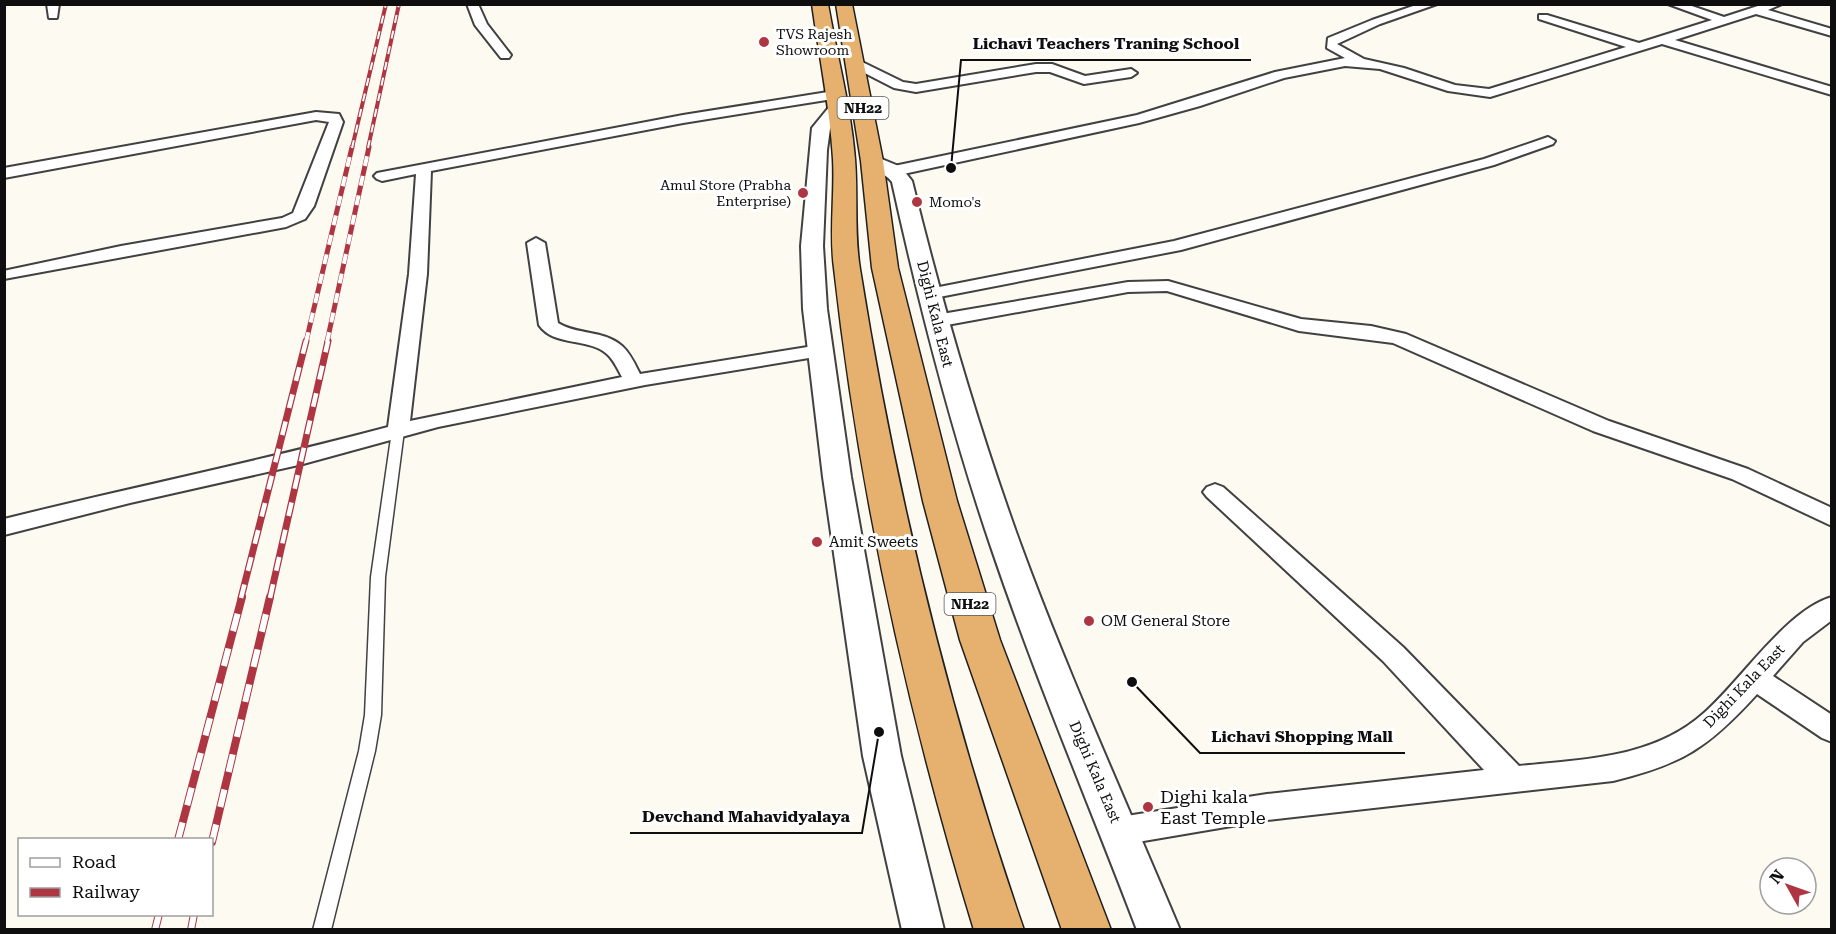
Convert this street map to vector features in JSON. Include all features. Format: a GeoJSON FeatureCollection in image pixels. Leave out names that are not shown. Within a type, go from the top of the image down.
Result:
{"type":"FeatureCollection","features":[{"type":"Feature","properties":{"kind":"highway","name":"NH22"},"geometry":{"type":"LineString","coordinates":[[820,4],[844,158],[846,265],[870,424],[921,665],[962,816],[999,930]]}},
{"type":"Feature","properties":{"kind":"highway","name":"NH22"},"geometry":{"type":"LineString","coordinates":[[844,4],[856,63],[883,166],[885,268],[940,501],[980,640],[1051,838],[1087,930]]}},
{"type":"Feature","properties":{"kind":"street"},"geometry":{"type":"LineString","coordinates":[[472,4],[481,25],[505,55]]}},
{"type":"Feature","properties":{"kind":"street"},"geometry":{"type":"LineString","coordinates":[[1432,4],[1376,22],[1332,41],[1331,45],[1362,63],[1399,72],[1455,91],[1490,93],[1777,4]]}},
{"type":"Feature","properties":{"kind":"street"},"geometry":{"type":"LineString","coordinates":[[1672,4],[1726,21]]}},
{"type":"Feature","properties":{"kind":"street"},"geometry":{"type":"LineString","coordinates":[[1758,11],[1832,33]]}},
{"type":"Feature","properties":{"kind":"street"},"geometry":{"type":"LineString","coordinates":[[1543,17],[1640,47]]}},
{"type":"Feature","properties":{"kind":"street"},"geometry":{"type":"LineString","coordinates":[[1664,40],[1832,91]]}},
{"type":"Feature","properties":{"kind":"street"},"geometry":{"type":"LineString","coordinates":[[856,63],[899,85],[916,88],[1036,68],[1052,69],[1084,80],[1131,73]]}},
{"type":"Feature","properties":{"kind":"street"},"geometry":{"type":"LineString","coordinates":[[883,166],[1127,122],[1297,71],[1329,64],[1362,63]]}},
{"type":"Feature","properties":{"kind":"street"},"geometry":{"type":"LineString","coordinates":[[382,176],[682,119],[835,102]]}},
{"type":"Feature","properties":{"kind":"street"},"geometry":{"type":"LineString","coordinates":[[835,102],[821,128],[817,160],[812,246],[820,351],[837,477],[882,756],[923,930]]}},
{"type":"Feature","properties":{"kind":"street"},"geometry":{"type":"LineString","coordinates":[[4,173],[316,116],[334,117],[336,122],[306,207],[298,216],[286,222],[121,251],[8,275]]}},
{"type":"Feature","properties":{"kind":"street"},"geometry":{"type":"LineString","coordinates":[[933,307],[1176,246],[1489,162],[1548,141]]}},
{"type":"Feature","properties":{"kind":"street","name":"Dighi Kala East"},"geometry":{"type":"LineString","coordinates":[[883,166],[902,181],[946,361],[995,510],[1045,650],[1120,831],[1267,807],[1613,768],[1647,760],[1679,746],[1714,722],[1794,635],[1832,606]]}},
{"type":"Feature","properties":{"kind":"street"},"geometry":{"type":"LineString","coordinates":[[398,431],[418,274],[424,168]]}},
{"type":"Feature","properties":{"kind":"street"},"geometry":{"type":"LineString","coordinates":[[536,243],[549,326],[567,335],[610,347],[619,354],[635,381]]}},
{"type":"Feature","properties":{"kind":"street"},"geometry":{"type":"LineString","coordinates":[[933,307],[1128,287],[1168,286],[1189,290],[1299,325],[1371,332],[1400,339],[1601,426],[1740,474],[1832,518]]}},
{"type":"Feature","properties":{"kind":"street"},"geometry":{"type":"LineString","coordinates":[[4,527],[130,495],[303,457],[436,421],[635,381],[820,351]]}},
{"type":"Feature","properties":{"kind":"street"},"geometry":{"type":"LineString","coordinates":[[1215,492],[1393,654],[1512,779]]}},
{"type":"Feature","properties":{"kind":"street"},"geometry":{"type":"LineString","coordinates":[[1754,678],[1832,730]]}},
{"type":"Feature","properties":{"kind":"street"},"geometry":{"type":"LineString","coordinates":[[1120,831],[1159,930]]}},
{"type":"Feature","properties":{"kind":"lane"},"geometry":{"type":"LineString","coordinates":[[322,930],[372,724],[378,577],[398,431]]}},
{"type":"Feature","properties":{"kind":"railway"},"geometry":{"type":"LineString","coordinates":[[352,148],[386,4]]}},
{"type":"Feature","properties":{"kind":"railway"},"geometry":{"type":"LineString","coordinates":[[368,148],[399,4]]}},
{"type":"Feature","properties":{"kind":"railway"},"geometry":{"type":"LineString","coordinates":[[306,342],[352,147]]}},
{"type":"Feature","properties":{"kind":"railway"},"geometry":{"type":"LineString","coordinates":[[327,342],[369,147]]}},
{"type":"Feature","properties":{"kind":"railway"},"geometry":{"type":"LineString","coordinates":[[241,598],[306,341]]}},
{"type":"Feature","properties":{"kind":"railway"},"geometry":{"type":"LineString","coordinates":[[270,598],[328,341]]}},
{"type":"Feature","properties":{"kind":"railway"},"geometry":{"type":"LineString","coordinates":[[179,838],[242,597]]}},
{"type":"Feature","properties":{"kind":"railway"},"geometry":{"type":"LineString","coordinates":[[213,838],[270,597]]}},
{"type":"Feature","properties":{"kind":"railway"},"geometry":{"type":"LineString","coordinates":[[155,930],[158,916]]}},
{"type":"Feature","properties":{"kind":"railway"},"geometry":{"type":"LineString","coordinates":[[191,930],[194,916]]}},
{"type":"Feature","properties":{"kind":"place","name":"TVS Rajesh Showroom"},"geometry":{"type":"Point","coordinates":[764,42]}},
{"type":"Feature","properties":{"kind":"place","name":"Lichavi Teachers Traning School"},"geometry":{"type":"Point","coordinates":[951,168]}},
{"type":"Feature","properties":{"kind":"place","name":"Amul Store (Prabha Enterprise)"},"geometry":{"type":"Point","coordinates":[803,193]}},
{"type":"Feature","properties":{"kind":"place","name":"Momo's"},"geometry":{"type":"Point","coordinates":[917,202]}},
{"type":"Feature","properties":{"kind":"place","name":"Amit Sweets"},"geometry":{"type":"Point","coordinates":[817,542]}},
{"type":"Feature","properties":{"kind":"place","name":"OM General Store"},"geometry":{"type":"Point","coordinates":[1089,621]}},
{"type":"Feature","properties":{"kind":"place","name":"Lichavi Shopping Mall"},"geometry":{"type":"Point","coordinates":[1132,682]}},
{"type":"Feature","properties":{"kind":"place","name":"Devchand Mahavidyalaya"},"geometry":{"type":"Point","coordinates":[879,732]}},
{"type":"Feature","properties":{"kind":"place","name":"Dighi kala East Temple"},"geometry":{"type":"Point","coordinates":[1148,807]}}]}
